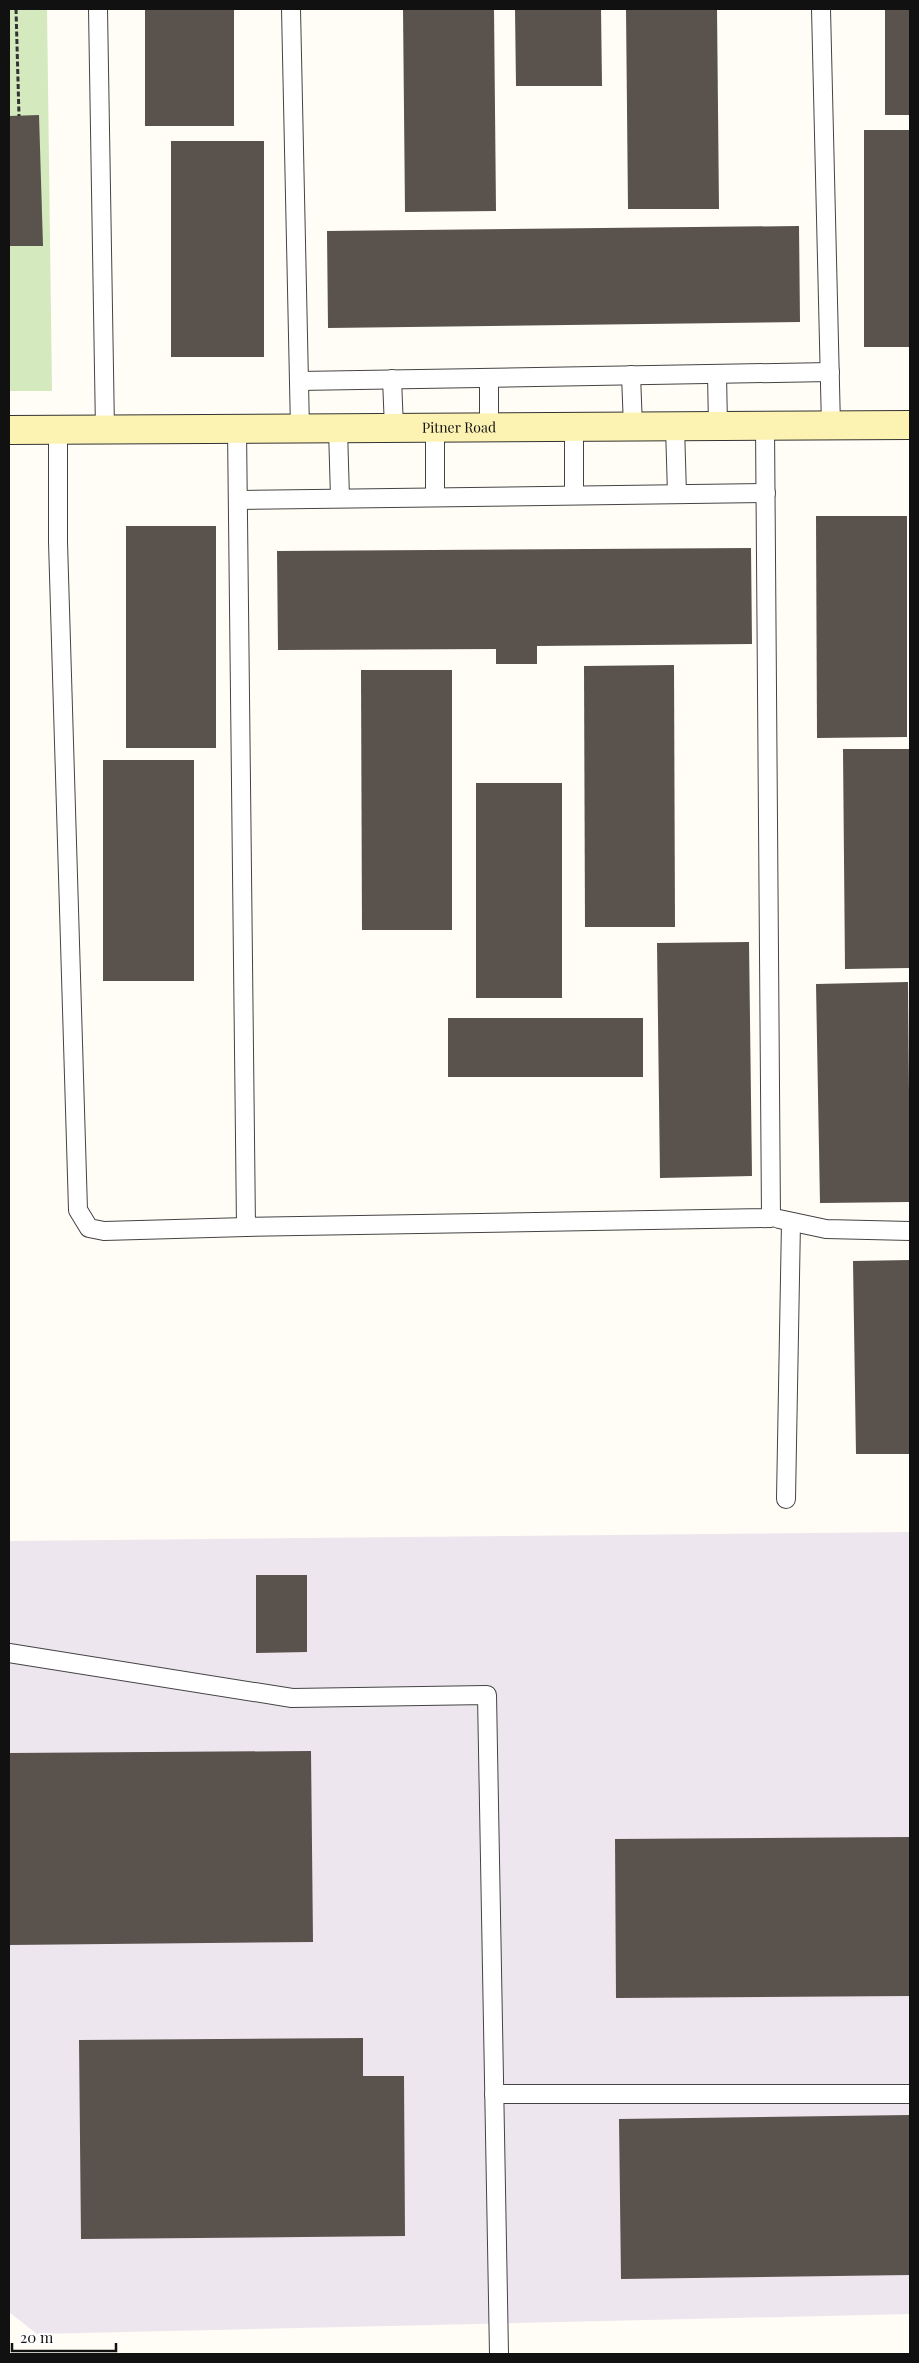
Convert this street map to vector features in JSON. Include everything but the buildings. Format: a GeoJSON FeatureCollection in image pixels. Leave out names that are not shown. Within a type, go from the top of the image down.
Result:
{"type":"FeatureCollection","features":[{"type":"Feature","properties":{"kind":"street","name":"Pitner Road"},"geometry":{"type":"LineString","coordinates":[[9,430],[910,426]]}},
{"type":"Feature","properties":{"kind":"lane"},"geometry":{"type":"LineString","coordinates":[[98,9],[105,430]]}},
{"type":"Feature","properties":{"kind":"lane"},"geometry":{"type":"LineString","coordinates":[[291,9],[300,429]]}},
{"type":"Feature","properties":{"kind":"lane"},"geometry":{"type":"LineString","coordinates":[[821,9],[831,426]]}},
{"type":"Feature","properties":{"kind":"lane"},"geometry":{"type":"LineString","coordinates":[[299,381],[830,372]]}},
{"type":"Feature","properties":{"kind":"lane"},"geometry":{"type":"LineString","coordinates":[[717,374],[718,426]]}},
{"type":"Feature","properties":{"kind":"lane"},"geometry":{"type":"LineString","coordinates":[[631,375],[633,427]]}},
{"type":"Feature","properties":{"kind":"lane"},"geometry":{"type":"LineString","coordinates":[[489,378],[489,428]]}},
{"type":"Feature","properties":{"kind":"lane"},"geometry":{"type":"LineString","coordinates":[[392,379],[394,428]]}},
{"type":"Feature","properties":{"kind":"lane"},"geometry":{"type":"LineString","coordinates":[[765,426],[771,1218]]}},
{"type":"Feature","properties":{"kind":"lane"},"geometry":{"type":"LineString","coordinates":[[675,427],[677,494]]}},
{"type":"Feature","properties":{"kind":"lane"},"geometry":{"type":"LineString","coordinates":[[435,428],[435,497]]}},
{"type":"Feature","properties":{"kind":"lane"},"geometry":{"type":"LineString","coordinates":[[574,428],[574,495]]}},
{"type":"Feature","properties":{"kind":"lane"},"geometry":{"type":"LineString","coordinates":[[237,429],[246,1227]]}},
{"type":"Feature","properties":{"kind":"lane"},"geometry":{"type":"LineString","coordinates":[[338,429],[340,498]]}},
{"type":"Feature","properties":{"kind":"lane"},"geometry":{"type":"LineString","coordinates":[[58,430],[59,552],[78,1210],[89,1228],[104,1232],[246,1227],[771,1218],[826,1229],[910,1231]]}},
{"type":"Feature","properties":{"kind":"lane"},"geometry":{"type":"LineString","coordinates":[[238,500],[766,493]]}},
{"type":"Feature","properties":{"kind":"lane"},"geometry":{"type":"LineString","coordinates":[[786,1499],[791,1222]]}},
{"type":"Feature","properties":{"kind":"lane"},"geometry":{"type":"LineString","coordinates":[[9,1653],[292,1698],[487,1694],[499,2354]]}},
{"type":"Feature","properties":{"kind":"lane"},"geometry":{"type":"LineString","coordinates":[[494,2094],[910,2094]]}},
{"type":"Feature","properties":{"kind":"path"},"geometry":{"type":"LineString","coordinates":[[16,9],[19,116]]}},
{"type":"Feature","properties":{"kind":"shaded area"},"geometry":{"type":"Polygon","coordinates":[[[910,1532],[910,2314],[37,2334],[9,2312],[9,1541],[910,1532]]]}},
{"type":"Feature","properties":{"kind":"green space"},"geometry":{"type":"Polygon","coordinates":[[[9,9],[47,9],[52,391],[9,391],[9,9]]]}}]}
